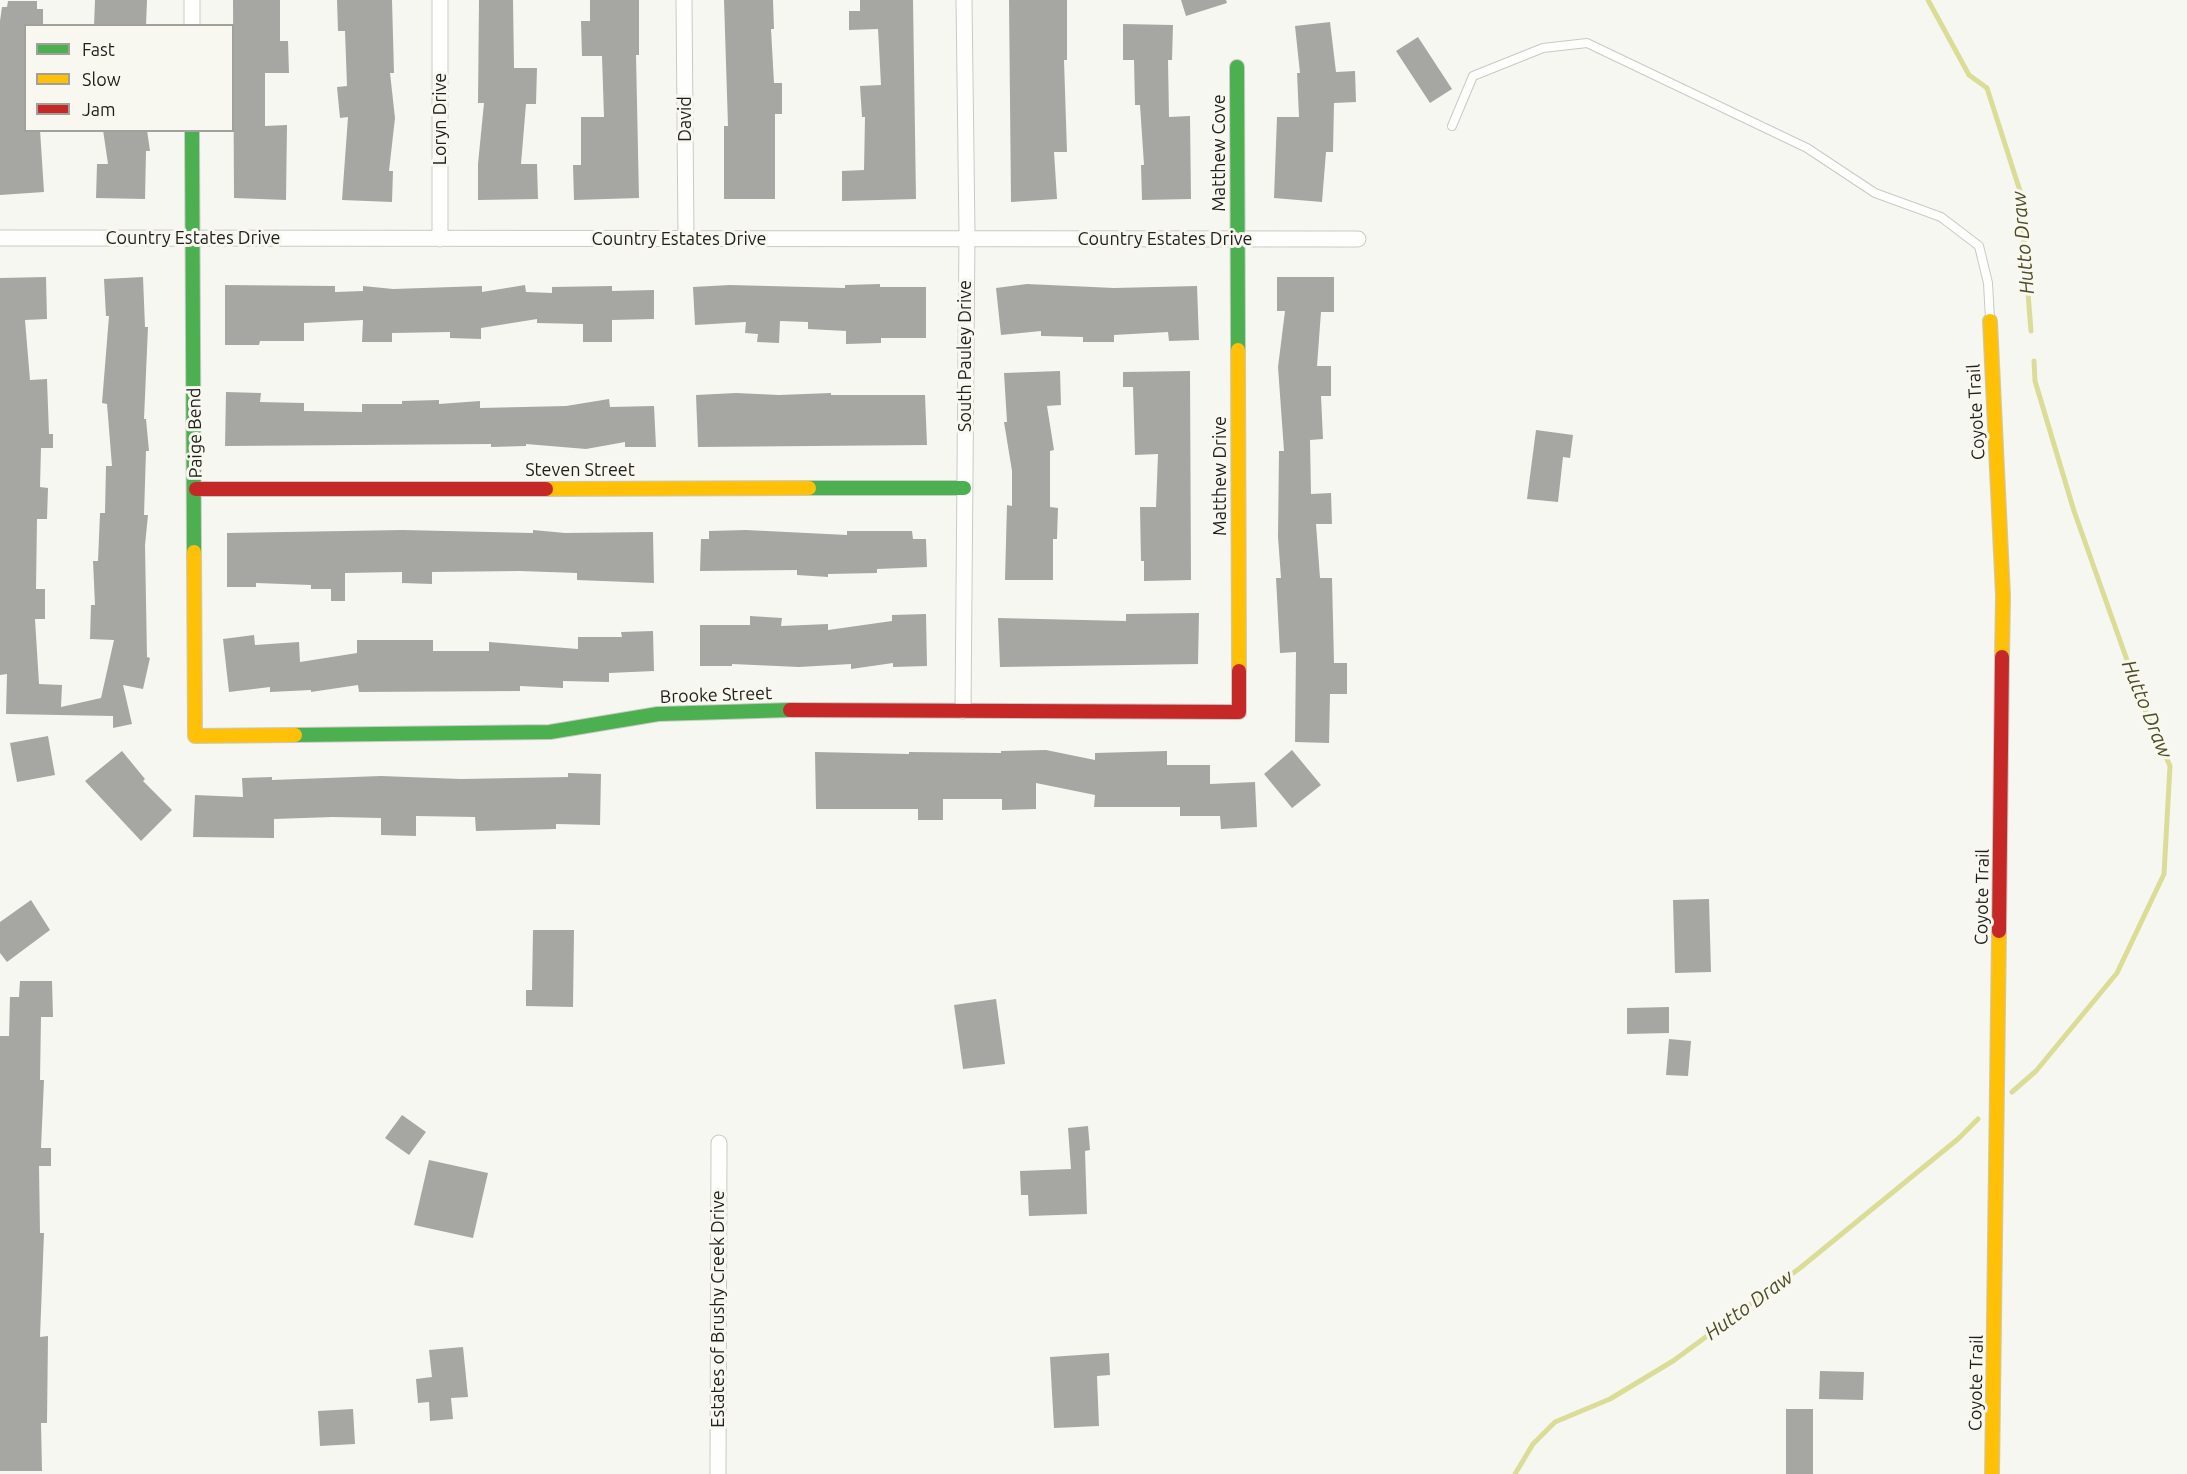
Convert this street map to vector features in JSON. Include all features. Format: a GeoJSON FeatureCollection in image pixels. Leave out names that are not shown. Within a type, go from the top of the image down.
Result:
{"type":"FeatureCollection","features":[{"type":"Feature","properties":{"kind":"street"},"geometry":{"type":"LineString","coordinates":[[192,0],[192,24]]}},
{"type":"Feature","properties":{"kind":"street","name":"Loryn Drive"},"geometry":{"type":"LineString","coordinates":[[440,0],[440,239]]}},
{"type":"Feature","properties":{"kind":"street","name":"David"},"geometry":{"type":"LineString","coordinates":[[684,0],[686,239]]}},
{"type":"Feature","properties":{"kind":"street","name":"South Pauley Drive"},"geometry":{"type":"LineString","coordinates":[[963,711],[966,239],[964,0]]}},
{"type":"Feature","properties":{"kind":"street","name":"Matthew Cove"},"geometry":{"type":"LineString","coordinates":[[1237,67],[1237,239]]}},
{"type":"Feature","properties":{"kind":"street","name":"Paige Bend"},"geometry":{"type":"LineString","coordinates":[[192,132],[196,489],[195,736]]}},
{"type":"Feature","properties":{"kind":"street","name":"Country Estates Drive"},"geometry":{"type":"LineString","coordinates":[[0,238],[1358,240]]}},
{"type":"Feature","properties":{"kind":"street","name":"Matthew Drive"},"geometry":{"type":"LineString","coordinates":[[1237,239],[1239,712]]}},
{"type":"Feature","properties":{"kind":"street","name":"Coyote Trail"},"geometry":{"type":"LineString","coordinates":[[1990,321],[2003,596],[1992,1474]]}},
{"type":"Feature","properties":{"kind":"street","name":"Steven Street"},"geometry":{"type":"LineString","coordinates":[[196,489],[964,488]]}},
{"type":"Feature","properties":{"kind":"street","name":"Brooke Street"},"geometry":{"type":"LineString","coordinates":[[195,736],[539,733],[696,711],[1239,712]]}},
{"type":"Feature","properties":{"kind":"street","name":"Estates of Brushy Creek Drive"},"geometry":{"type":"LineString","coordinates":[[718,1474],[719,1143]]}},
{"type":"Feature","properties":{"kind":"lane"},"geometry":{"type":"LineString","coordinates":[[1452,126],[1473,76],[1543,48],[1587,43],[1807,148],[1875,193],[1941,217],[1979,246],[1988,283],[1990,321]]}},
{"type":"Feature","properties":{"kind":"building"},"geometry":{"type":"Polygon","coordinates":[[[95,0],[147,0],[146,24],[94,24],[95,0]]]}},
{"type":"Feature","properties":{"kind":"building"},"geometry":{"type":"Polygon","coordinates":[[[233,0],[280,0],[280,41],[288,41],[289,73],[265,73],[265,126],[287,125],[286,200],[234,198],[233,0]]]}},
{"type":"Feature","properties":{"kind":"building"},"geometry":{"type":"Polygon","coordinates":[[[337,0],[392,0],[394,73],[390,73],[395,118],[389,171],[393,171],[392,202],[342,200],[348,117],[340,118],[337,87],[347,86],[345,31],[338,31],[337,0]]]}},
{"type":"Feature","properties":{"kind":"building"},"geometry":{"type":"Polygon","coordinates":[[[479,0],[513,0],[514,68],[537,68],[536,104],[526,104],[521,164],[537,164],[538,199],[478,200],[478,164],[484,103],[478,103],[479,0]]]}},
{"type":"Feature","properties":{"kind":"building"},"geometry":{"type":"Polygon","coordinates":[[[590,0],[639,0],[639,55],[636,55],[639,198],[574,200],[573,165],[581,165],[581,117],[604,117],[602,56],[582,56],[581,21],[590,21],[590,0]]]}},
{"type":"Feature","properties":{"kind":"building"},"geometry":{"type":"Polygon","coordinates":[[[724,0],[773,0],[774,29],[771,29],[774,83],[782,83],[782,114],[775,114],[775,199],[724,199],[724,126],[728,126],[724,0]]]}},
{"type":"Feature","properties":{"kind":"building"},"geometry":{"type":"Polygon","coordinates":[[[860,0],[913,0],[916,199],[842,201],[842,171],[864,170],[865,117],[862,117],[860,86],[881,85],[878,29],[849,30],[849,11],[860,11],[860,0]]]}},
{"type":"Feature","properties":{"kind":"building"},"geometry":{"type":"Polygon","coordinates":[[[1009,0],[1067,0],[1067,60],[1064,60],[1067,152],[1054,152],[1057,199],[1011,202],[1009,0]]]}},
{"type":"Feature","properties":{"kind":"building"},"geometry":{"type":"Polygon","coordinates":[[[1181,0],[1226,0],[1227,3],[1186,16],[1181,0]]]}},
{"type":"Feature","properties":{"kind":"building"},"geometry":{"type":"Polygon","coordinates":[[[8,1],[37,1],[37,9],[43,9],[43,24],[24,24],[24,132],[40,132],[44,192],[0,195],[0,21],[2,7],[7,7],[8,1]]]}},
{"type":"Feature","properties":{"kind":"building"},"geometry":{"type":"Polygon","coordinates":[[[1330,22],[1336,72],[1355,71],[1356,102],[1334,103],[1333,152],[1326,152],[1322,202],[1274,198],[1277,117],[1299,117],[1297,73],[1300,73],[1295,26],[1330,22]]]}},
{"type":"Feature","properties":{"kind":"building"},"geometry":{"type":"Polygon","coordinates":[[[1123,24],[1173,25],[1172,60],[1168,60],[1169,117],[1190,116],[1191,199],[1142,200],[1141,165],[1144,165],[1140,105],[1135,105],[1134,60],[1123,60],[1123,24]]]}},
{"type":"Feature","properties":{"kind":"building"},"geometry":{"type":"Polygon","coordinates":[[[1418,37],[1452,89],[1430,103],[1396,51],[1418,37]]]}},
{"type":"Feature","properties":{"kind":"building"},"geometry":{"type":"Polygon","coordinates":[[[103,132],[147,132],[150,151],[146,151],[145,199],[96,198],[97,164],[108,164],[103,132]]]}},
{"type":"Feature","properties":{"kind":"building"},"geometry":{"type":"Polygon","coordinates":[[[46,277],[47,319],[25,320],[30,380],[47,379],[49,434],[53,434],[53,448],[41,448],[40,487],[48,488],[47,519],[37,519],[36,589],[45,589],[45,619],[35,619],[39,684],[62,685],[61,707],[101,698],[114,640],[90,639],[91,605],[95,605],[93,561],[98,561],[100,513],[105,513],[106,466],[112,466],[107,404],[102,403],[109,316],[106,316],[104,279],[143,277],[145,327],[148,327],[144,419],[146,419],[149,451],[146,451],[144,515],[148,515],[145,545],[147,657],[150,658],[143,689],[123,685],[132,724],[113,728],[113,716],[6,714],[7,674],[0,675],[0,278],[46,277]]]}},
{"type":"Feature","properties":{"kind":"building"},"geometry":{"type":"Polygon","coordinates":[[[1277,277],[1334,277],[1334,312],[1321,312],[1317,366],[1331,366],[1331,396],[1321,396],[1323,439],[1310,440],[1311,494],[1331,493],[1332,524],[1316,524],[1320,578],[1332,578],[1334,663],[1347,663],[1347,694],[1330,694],[1329,743],[1295,742],[1296,652],[1280,653],[1276,578],[1281,578],[1278,537],[1279,451],[1284,451],[1278,367],[1285,311],[1277,311],[1277,277]]]}},
{"type":"Feature","properties":{"kind":"building"},"geometry":{"type":"Polygon","coordinates":[[[880,284],[880,287],[926,287],[926,338],[881,338],[881,343],[846,344],[846,331],[808,329],[808,322],[780,321],[779,343],[757,342],[758,334],[745,333],[746,322],[695,325],[693,287],[730,285],[845,288],[845,285],[880,284]]]}},
{"type":"Feature","properties":{"kind":"building"},"geometry":{"type":"Polygon","coordinates":[[[1027,284],[1114,288],[1197,286],[1199,340],[1169,341],[1168,332],[1114,335],[1114,342],[1083,342],[1083,337],[1041,336],[1041,331],[1001,335],[996,288],[1027,284]]]}},
{"type":"Feature","properties":{"kind":"building"},"geometry":{"type":"Polygon","coordinates":[[[225,285],[335,286],[335,292],[363,291],[363,286],[393,289],[482,286],[482,292],[525,285],[526,292],[552,293],[552,287],[612,286],[612,291],[654,290],[654,319],[612,320],[612,342],[583,342],[583,324],[537,323],[537,319],[481,328],[481,339],[450,338],[450,332],[392,333],[392,342],[362,342],[363,320],[304,323],[304,341],[260,341],[259,345],[225,345],[225,285]]]}},
{"type":"Feature","properties":{"kind":"building"},"geometry":{"type":"Polygon","coordinates":[[[1060,371],[1061,405],[1047,406],[1054,450],[1050,451],[1050,507],[1058,508],[1057,539],[1053,539],[1053,580],[1005,580],[1007,505],[1012,506],[1012,471],[1004,422],[1007,422],[1004,373],[1060,371]]]}},
{"type":"Feature","properties":{"kind":"building"},"geometry":{"type":"Polygon","coordinates":[[[1190,371],[1191,580],[1144,581],[1144,561],[1141,561],[1140,507],[1156,507],[1158,454],[1135,455],[1133,387],[1123,387],[1123,372],[1190,371]]]}},
{"type":"Feature","properties":{"kind":"building"},"geometry":{"type":"Polygon","coordinates":[[[226,392],[261,393],[260,402],[304,403],[304,411],[362,412],[362,404],[402,404],[402,401],[439,400],[439,404],[480,401],[480,408],[566,406],[609,399],[610,407],[654,406],[656,447],[625,447],[625,442],[586,449],[526,444],[526,446],[491,447],[491,444],[225,446],[226,392]]]}},
{"type":"Feature","properties":{"kind":"building"},"geometry":{"type":"Polygon","coordinates":[[[736,393],[925,395],[927,445],[698,447],[696,395],[736,393]]]}},
{"type":"Feature","properties":{"kind":"building"},"geometry":{"type":"Polygon","coordinates":[[[1536,430],[1573,435],[1570,458],[1563,457],[1558,502],[1527,499],[1536,430]]]}},
{"type":"Feature","properties":{"kind":"building"},"geometry":{"type":"Polygon","coordinates":[[[403,530],[533,533],[533,530],[565,533],[653,532],[654,583],[577,580],[577,573],[520,571],[432,572],[432,584],[402,583],[402,572],[345,573],[345,601],[331,601],[331,589],[311,589],[311,585],[256,583],[256,587],[227,587],[227,533],[403,530]]]}},
{"type":"Feature","properties":{"kind":"building"},"geometry":{"type":"Polygon","coordinates":[[[746,530],[847,535],[847,531],[912,531],[913,539],[926,539],[927,567],[877,569],[877,573],[828,574],[828,577],[797,575],[797,570],[700,571],[701,539],[709,539],[709,531],[746,530]]]}},
{"type":"Feature","properties":{"kind":"building"},"geometry":{"type":"Polygon","coordinates":[[[1199,613],[1198,664],[1000,667],[998,618],[1126,621],[1126,614],[1199,613]]]}},
{"type":"Feature","properties":{"kind":"building"},"geometry":{"type":"Polygon","coordinates":[[[926,614],[927,666],[893,667],[893,663],[851,669],[851,664],[799,667],[732,664],[732,666],[700,666],[700,625],[750,625],[750,616],[782,618],[781,626],[828,624],[828,630],[892,621],[892,615],[926,614]]]}},
{"type":"Feature","properties":{"kind":"building"},"geometry":{"type":"Polygon","coordinates":[[[653,631],[654,671],[609,673],[609,682],[563,681],[563,688],[520,686],[520,691],[359,692],[358,685],[311,692],[311,690],[270,692],[270,687],[229,692],[223,639],[254,635],[255,645],[299,642],[300,662],[357,653],[357,640],[433,640],[433,651],[489,651],[489,642],[578,649],[578,637],[622,637],[621,632],[653,631]]]}},
{"type":"Feature","properties":{"kind":"building"},"geometry":{"type":"Polygon","coordinates":[[[48,736],[55,775],[17,782],[10,743],[48,736]]]}},
{"type":"Feature","properties":{"kind":"building"},"geometry":{"type":"Polygon","coordinates":[[[1046,750],[1095,760],[1095,753],[1167,751],[1167,765],[1210,765],[1210,784],[1255,782],[1257,827],[1221,829],[1220,816],[1180,816],[1180,807],[1094,807],[1095,795],[1036,783],[1036,809],[1002,810],[1002,799],[943,799],[943,820],[918,820],[918,809],[816,809],[815,752],[909,754],[909,752],[1001,753],[1001,751],[1046,750]]]}},
{"type":"Feature","properties":{"kind":"building"},"geometry":{"type":"Polygon","coordinates":[[[1292,750],[1321,785],[1292,808],[1264,774],[1292,750]]]}},
{"type":"Feature","properties":{"kind":"building"},"geometry":{"type":"Polygon","coordinates":[[[122,751],[145,779],[143,781],[172,810],[141,841],[85,781],[122,751]]]}},
{"type":"Feature","properties":{"kind":"building"},"geometry":{"type":"Polygon","coordinates":[[[568,773],[601,774],[600,825],[556,824],[556,829],[476,831],[475,817],[416,816],[416,836],[381,835],[381,818],[333,817],[274,819],[274,838],[193,837],[195,795],[243,797],[242,778],[272,777],[272,780],[381,776],[461,779],[568,777],[568,773]]]}},
{"type":"Feature","properties":{"kind":"building"},"geometry":{"type":"Polygon","coordinates":[[[1709,899],[1711,972],[1675,973],[1673,900],[1709,899]]]}},
{"type":"Feature","properties":{"kind":"building"},"geometry":{"type":"Polygon","coordinates":[[[31,900],[50,930],[7,962],[0,953],[0,922],[31,900]]]}},
{"type":"Feature","properties":{"kind":"building"},"geometry":{"type":"Polygon","coordinates":[[[533,930],[574,930],[573,1007],[526,1006],[526,990],[532,990],[533,930]]]}},
{"type":"Feature","properties":{"kind":"building"},"geometry":{"type":"Polygon","coordinates":[[[20,981],[52,981],[53,1017],[41,1017],[40,1080],[44,1080],[41,1148],[51,1148],[51,1166],[39,1166],[40,1233],[44,1233],[40,1337],[48,1336],[47,1423],[41,1423],[42,1471],[0,1471],[0,1036],[9,1036],[10,997],[19,997],[20,981]]]}},
{"type":"Feature","properties":{"kind":"building"},"geometry":{"type":"Polygon","coordinates":[[[996,999],[1005,1064],[963,1069],[954,1005],[996,999]]]}},
{"type":"Feature","properties":{"kind":"building"},"geometry":{"type":"Polygon","coordinates":[[[1669,1007],[1669,1033],[1627,1034],[1627,1008],[1669,1007]]]}},
{"type":"Feature","properties":{"kind":"building"},"geometry":{"type":"Polygon","coordinates":[[[1669,1039],[1691,1041],[1688,1076],[1666,1075],[1669,1039]]]}},
{"type":"Feature","properties":{"kind":"building"},"geometry":{"type":"Polygon","coordinates":[[[402,1115],[426,1132],[409,1155],[385,1138],[402,1115]]]}},
{"type":"Feature","properties":{"kind":"building"},"geometry":{"type":"Polygon","coordinates":[[[1088,1126],[1090,1150],[1085,1151],[1087,1214],[1029,1216],[1028,1195],[1021,1195],[1020,1171],[1071,1169],[1068,1128],[1088,1126]]]}},
{"type":"Feature","properties":{"kind":"building"},"geometry":{"type":"Polygon","coordinates":[[[429,1160],[488,1173],[473,1238],[414,1225],[429,1160]]]}},
{"type":"Feature","properties":{"kind":"building"},"geometry":{"type":"Polygon","coordinates":[[[463,1347],[468,1397],[451,1398],[453,1419],[430,1421],[429,1402],[418,1403],[416,1379],[432,1377],[429,1350],[463,1347]]]}},
{"type":"Feature","properties":{"kind":"building"},"geometry":{"type":"Polygon","coordinates":[[[1109,1353],[1110,1375],[1097,1376],[1099,1426],[1054,1428],[1050,1357],[1109,1353]]]}},
{"type":"Feature","properties":{"kind":"building"},"geometry":{"type":"Polygon","coordinates":[[[1820,1371],[1864,1372],[1863,1400],[1819,1399],[1820,1371]]]}},
{"type":"Feature","properties":{"kind":"building"},"geometry":{"type":"Polygon","coordinates":[[[353,1409],[355,1444],[320,1446],[318,1411],[353,1409]]]}},
{"type":"Feature","properties":{"kind":"building"},"geometry":{"type":"Polygon","coordinates":[[[1786,1409],[1813,1409],[1813,1474],[1786,1474],[1786,1409]]]}},
{"type":"Feature","properties":{"kind":"waterway","name":"Hutto Draw"},"geometry":{"type":"LineString","coordinates":[[1928,0],[1969,75],[1987,88],[2020,191],[2031,331]]}},
{"type":"Feature","properties":{"kind":"waterway","name":"Hutto Draw"},"geometry":{"type":"LineString","coordinates":[[2012,1092],[2036,1071],[2117,973],[2164,874],[2170,766],[2144,708],[2074,511],[2035,381],[2034,361]]}},
{"type":"Feature","properties":{"kind":"waterway","name":"Hutto Draw"},"geometry":{"type":"LineString","coordinates":[[1515,1474],[1533,1444],[1555,1422],[1610,1399],[1673,1361],[1800,1268],[1958,1139],[1978,1119]]}},
{"type":"Feature","properties":{"kind":"traffic: fast"},"geometry":{"type":"LineString","coordinates":[[1237,67],[1238,350]]}},
{"type":"Feature","properties":{"kind":"traffic: fast"},"geometry":{"type":"LineString","coordinates":[[192,132],[194,552]]}},
{"type":"Feature","properties":{"kind":"traffic: fast"},"geometry":{"type":"LineString","coordinates":[[809,488],[964,488]]}},
{"type":"Feature","properties":{"kind":"traffic: fast"},"geometry":{"type":"LineString","coordinates":[[295,735],[550,732],[658,714],[790,710]]}},
{"type":"Feature","properties":{"kind":"traffic: slow"},"geometry":{"type":"LineString","coordinates":[[1990,321],[2003,596],[2002,657]]}},
{"type":"Feature","properties":{"kind":"traffic: slow"},"geometry":{"type":"LineString","coordinates":[[1238,350],[1239,671]]}},
{"type":"Feature","properties":{"kind":"traffic: slow"},"geometry":{"type":"LineString","coordinates":[[546,489],[809,488]]}},
{"type":"Feature","properties":{"kind":"traffic: slow"},"geometry":{"type":"LineString","coordinates":[[194,552],[195,736],[295,735]]}},
{"type":"Feature","properties":{"kind":"traffic: slow"},"geometry":{"type":"LineString","coordinates":[[1992,1474],[1999,931]]}},
{"type":"Feature","properties":{"kind":"traffic: jam"},"geometry":{"type":"LineString","coordinates":[[196,489],[546,489]]}},
{"type":"Feature","properties":{"kind":"traffic: jam"},"geometry":{"type":"LineString","coordinates":[[1999,931],[2002,657]]}},
{"type":"Feature","properties":{"kind":"traffic: jam"},"geometry":{"type":"LineString","coordinates":[[790,710],[1239,712],[1239,671]]}}]}
